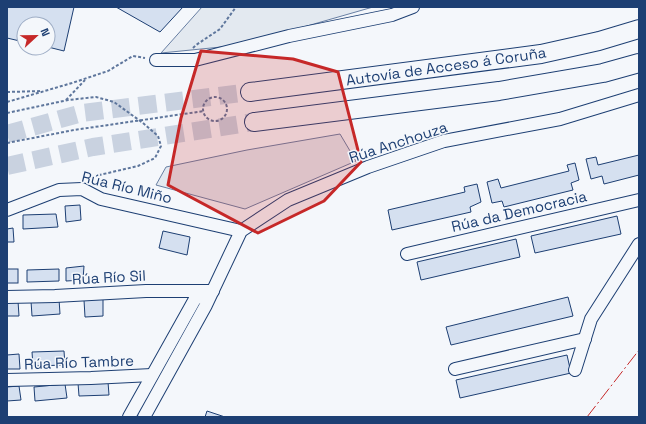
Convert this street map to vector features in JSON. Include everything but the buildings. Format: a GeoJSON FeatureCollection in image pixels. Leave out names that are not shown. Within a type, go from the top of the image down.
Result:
{"type":"FeatureCollection","features":[{"type":"Feature","properties":{"kind":"highway","name":"Autovía de Acceso á Coruña"},"geometry":{"type":"LineString","coordinates":[[250,92],[541,54],[599,41],[639,29]]}},
{"type":"Feature","properties":{"kind":"highway","name":"Autovía de Acceso á Coruña"},"geometry":{"type":"LineString","coordinates":[[254,122],[499,91],[603,73],[639,63]]}},
{"type":"Feature","properties":{"kind":"street"},"geometry":{"type":"LineString","coordinates":[[156,60],[195,60],[289,36],[392,15],[413,7]]}},
{"type":"Feature","properties":{"kind":"street","name":"Rúa Anchouza"},"geometry":{"type":"LineString","coordinates":[[241,231],[288,200],[368,167],[444,141],[560,119],[639,95]]}},
{"type":"Feature","properties":{"kind":"street","name":"Rúa Río Miño"},"geometry":{"type":"LineString","coordinates":[[7,210],[59,190],[82,189],[101,199],[241,231]]}},
{"type":"Feature","properties":{"kind":"street","name":"Rúa da Democracia"},"geometry":{"type":"LineString","coordinates":[[407,254],[639,200]]}},
{"type":"Feature","properties":{"kind":"street"},"geometry":{"type":"LineString","coordinates":[[144,417],[213,290],[241,231]]}},
{"type":"Feature","properties":{"kind":"street"},"geometry":{"type":"LineString","coordinates":[[575,370],[591,319],[639,244]]}},
{"type":"Feature","properties":{"kind":"street"},"geometry":{"type":"LineString","coordinates":[[129,417],[196,299],[213,290]]}},
{"type":"Feature","properties":{"kind":"street","name":"Rúa Río Sil"},"geometry":{"type":"LineString","coordinates":[[7,297],[146,291],[213,290]]}},
{"type":"Feature","properties":{"kind":"street"},"geometry":{"type":"LineString","coordinates":[[455,369],[585,339]]}},
{"type":"Feature","properties":{"kind":"street","name":"Rúa Río Tambre"},"geometry":{"type":"LineString","coordinates":[[7,380],[152,375]]}},
{"type":"Feature","properties":{"kind":"path"},"geometry":{"type":"LineString","coordinates":[[183,60],[196,45],[220,29],[236,7]]}},
{"type":"Feature","properties":{"kind":"path"},"geometry":{"type":"LineString","coordinates":[[7,102],[108,71],[133,56],[156,60]]}},
{"type":"Feature","properties":{"kind":"path"},"geometry":{"type":"LineString","coordinates":[[65,101],[86,79]]}},
{"type":"Feature","properties":{"kind":"path"},"geometry":{"type":"LineString","coordinates":[[7,92],[44,91]]}},
{"type":"Feature","properties":{"kind":"path"},"geometry":{"type":"LineString","coordinates":[[7,113],[65,101],[96,97],[114,102],[158,136],[160,146],[155,158],[138,166],[95,176]]}},
{"type":"Feature","properties":{"kind":"path"},"geometry":{"type":"LineString","coordinates":[[217,97],[226,103],[227,108],[224,116],[218,120],[211,120],[204,111],[205,103],[210,98],[217,97]]}},
{"type":"Feature","properties":{"kind":"path"},"geometry":{"type":"LineString","coordinates":[[7,143],[74,130],[204,111]]}},
{"type":"Feature","properties":{"kind":"highlighted area"},"geometry":{"type":"Polygon","coordinates":[[[201,51],[293,59],[338,72],[361,162],[324,201],[258,233],[168,185],[181,118],[201,51]]]}},
{"type":"Feature","properties":{"kind":"shaded area"},"geometry":{"type":"Polygon","coordinates":[[[202,7],[373,7],[241,45],[161,53],[202,7]]]}},
{"type":"Feature","properties":{"kind":"shaded area"},"geometry":{"type":"Polygon","coordinates":[[[340,134],[356,161],[245,209],[156,185],[166,167],[247,150],[340,134]]]}},
{"type":"Feature","properties":{"kind":"tunnel"},"geometry":{"type":"LineString","coordinates":[[7,134],[82,113],[250,92]]}},
{"type":"Feature","properties":{"kind":"tunnel"},"geometry":{"type":"LineString","coordinates":[[7,166],[93,147],[254,122]]}},
{"type":"Feature","properties":{"kind":"power"},"geometry":{"type":"LineString","coordinates":[[587,417],[639,350]]}}]}
